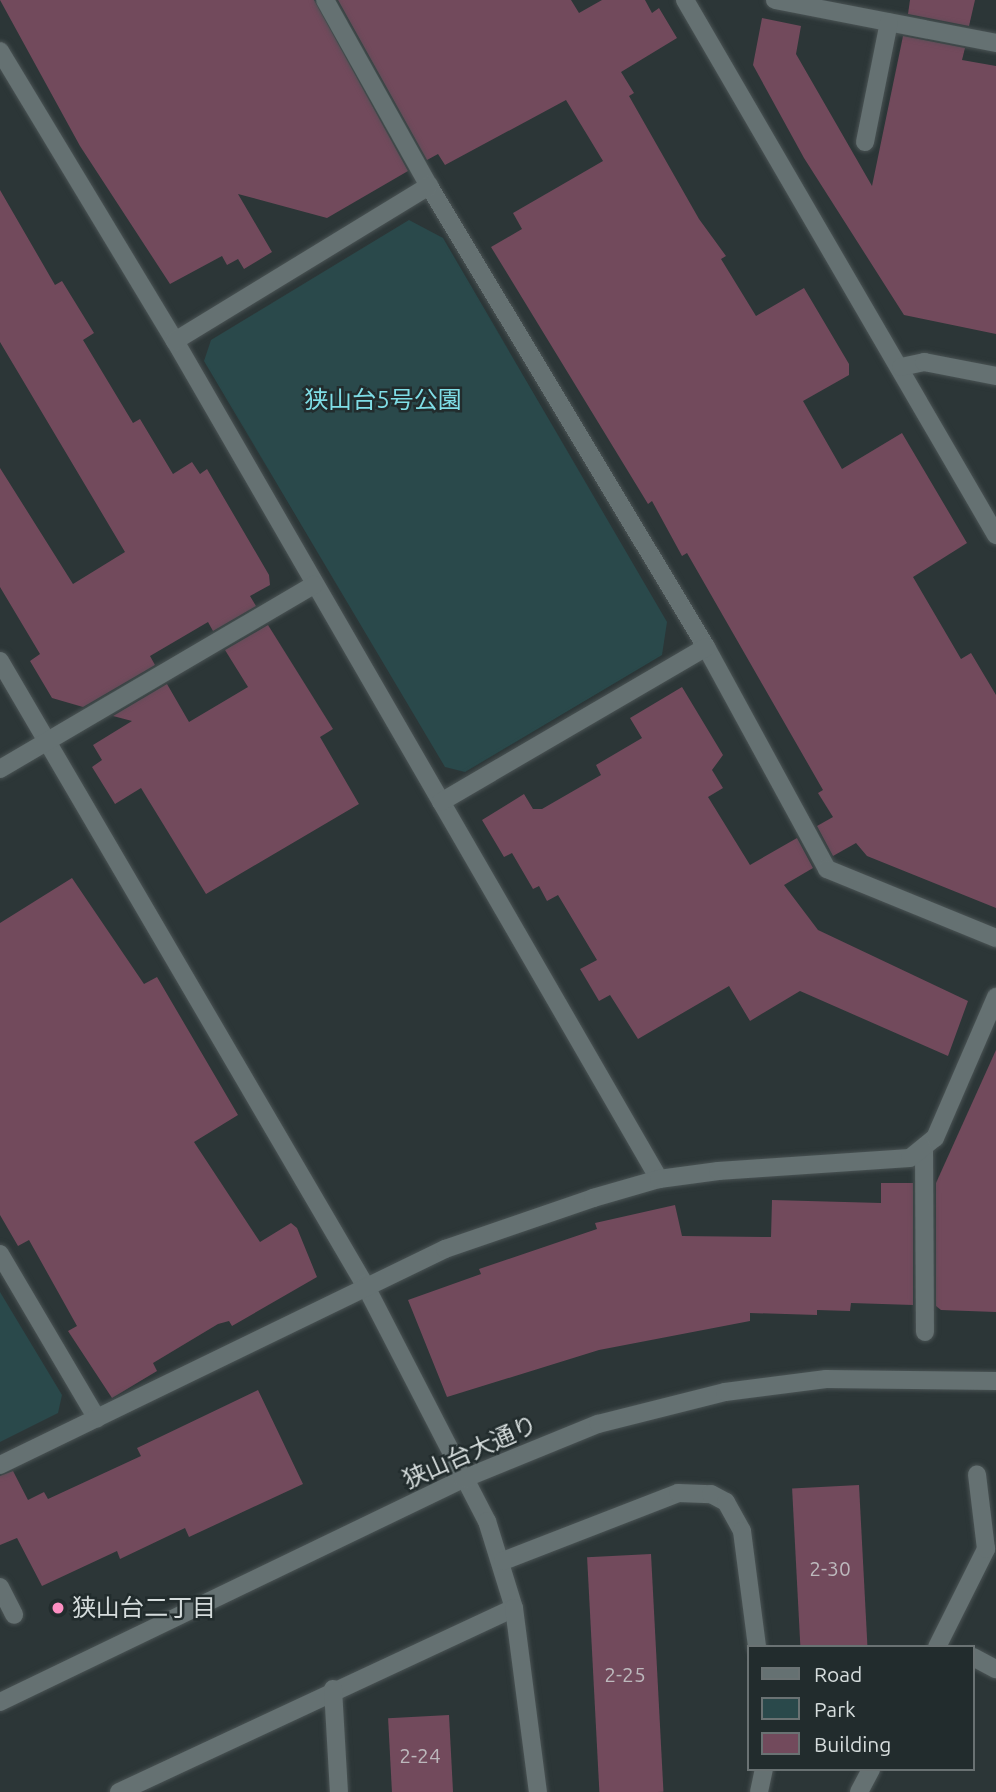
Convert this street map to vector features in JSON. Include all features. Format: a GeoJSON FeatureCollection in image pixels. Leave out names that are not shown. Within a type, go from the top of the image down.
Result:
{"type":"FeatureCollection","features":[{"type":"Feature","properties":{"kind":"street"},"geometry":{"type":"LineString","coordinates":[[325,0],[429,186],[706,648],[827,869],[996,938]]}},
{"type":"Feature","properties":{"kind":"street"},"geometry":{"type":"LineString","coordinates":[[685,0],[901,367],[996,535]]}},
{"type":"Feature","properties":{"kind":"street"},"geometry":{"type":"LineString","coordinates":[[775,0],[996,43]]}},
{"type":"Feature","properties":{"kind":"street"},"geometry":{"type":"LineString","coordinates":[[865,142],[889,22]]}},
{"type":"Feature","properties":{"kind":"street"},"geometry":{"type":"LineString","coordinates":[[0,51],[175,341],[659,1179]]}},
{"type":"Feature","properties":{"kind":"street"},"geometry":{"type":"LineString","coordinates":[[175,341],[429,186]]}},
{"type":"Feature","properties":{"kind":"street"},"geometry":{"type":"LineString","coordinates":[[901,367],[924,362],[996,376]]}},
{"type":"Feature","properties":{"kind":"street"},"geometry":{"type":"LineString","coordinates":[[0,769],[314,585]]}},
{"type":"Feature","properties":{"kind":"street"},"geometry":{"type":"LineString","coordinates":[[441,802],[706,648]]}},
{"type":"Feature","properties":{"kind":"street"},"geometry":{"type":"LineString","coordinates":[[0,661],[365,1285],[503,1561],[514,1608],[538,1792]]}},
{"type":"Feature","properties":{"kind":"street"},"geometry":{"type":"LineString","coordinates":[[0,1465],[365,1285],[445,1249],[659,1179],[792,1163],[910,1158],[924,1150],[946,1116],[996,997]]}},
{"type":"Feature","properties":{"kind":"street"},"geometry":{"type":"LineString","coordinates":[[924,1150],[925,1332]]}},
{"type":"Feature","properties":{"kind":"street"},"geometry":{"type":"LineString","coordinates":[[0,1254],[97,1419]]}},
{"type":"Feature","properties":{"kind":"street","name":"狭山台大通り"},"geometry":{"type":"LineString","coordinates":[[0,1702],[463,1479],[598,1424],[725,1392],[826,1379],[996,1381]]}},
{"type":"Feature","properties":{"kind":"street"},"geometry":{"type":"LineString","coordinates":[[944,1644],[986,1549],[977,1475]]}},
{"type":"Feature","properties":{"kind":"street"},"geometry":{"type":"LineString","coordinates":[[503,1561],[678,1493],[711,1494],[726,1502],[742,1531],[757,1645]]}},
{"type":"Feature","properties":{"kind":"street"},"geometry":{"type":"LineString","coordinates":[[0,1587],[14,1615]]}},
{"type":"Feature","properties":{"kind":"street"},"geometry":{"type":"LineString","coordinates":[[120,1792],[333,1689],[514,1608]]}},
{"type":"Feature","properties":{"kind":"street"},"geometry":{"type":"LineString","coordinates":[[975,1658],[996,1669]]}},
{"type":"Feature","properties":{"kind":"street"},"geometry":{"type":"LineString","coordinates":[[333,1689],[339,1792]]}},
{"type":"Feature","properties":{"kind":"street"},"geometry":{"type":"LineString","coordinates":[[759,1792],[764,1771]]}},
{"type":"Feature","properties":{"kind":"street"},"geometry":{"type":"LineString","coordinates":[[859,1792],[870,1771]]}},
{"type":"Feature","properties":{"kind":"green space","name":"狭山台5号公園"},"geometry":{"type":"Polygon","coordinates":[[[409,220],[443,238],[667,622],[662,655],[465,772],[445,767],[204,361],[211,340],[409,220]]]}},
{"type":"Feature","properties":{"kind":"green space"},"geometry":{"type":"Polygon","coordinates":[[[0,1292],[62,1395],[58,1413],[0,1442],[0,1292]]]}},
{"type":"Feature","properties":{"kind":"building"},"geometry":{"type":"Polygon","coordinates":[[[0,0],[314,0],[408,171],[327,218],[238,194],[272,252],[244,269],[238,259],[227,265],[222,256],[170,284],[80,146],[0,0]]]}},
{"type":"Feature","properties":{"kind":"building"},"geometry":{"type":"Polygon","coordinates":[[[338,0],[571,0],[579,13],[602,0],[645,0],[652,13],[659,8],[677,38],[621,72],[634,93],[629,96],[699,219],[726,256],[721,259],[756,316],[804,288],[849,364],[849,375],[803,401],[842,469],[902,433],[967,543],[913,577],[961,659],[971,653],[996,695],[996,908],[867,856],[856,843],[833,856],[817,826],[833,817],[818,793],[823,790],[687,553],[682,556],[652,501],[648,504],[491,247],[522,229],[513,213],[603,161],[566,100],[445,165],[438,154],[427,160],[338,0]]]}},
{"type":"Feature","properties":{"kind":"building"},"geometry":{"type":"Polygon","coordinates":[[[910,0],[975,0],[969,26],[908,14],[910,0]]]}},
{"type":"Feature","properties":{"kind":"building"},"geometry":{"type":"Polygon","coordinates":[[[762,18],[801,26],[796,54],[872,186],[903,36],[965,48],[962,60],[996,66],[996,334],[904,315],[804,158],[753,65],[762,18]]]}},
{"type":"Feature","properties":{"kind":"building"},"geometry":{"type":"Polygon","coordinates":[[[0,190],[55,285],[62,281],[94,333],[83,340],[133,423],[140,419],[173,474],[192,462],[200,474],[207,469],[269,575],[270,585],[250,596],[256,606],[213,631],[208,622],[150,656],[155,665],[83,707],[52,698],[30,661],[40,654],[0,587],[0,468],[73,584],[125,552],[0,342],[0,190]]]}},
{"type":"Feature","properties":{"kind":"building"},"geometry":{"type":"Polygon","coordinates":[[[268,625],[333,729],[320,737],[359,804],[206,894],[141,788],[115,804],[92,767],[102,760],[93,745],[132,721],[113,716],[167,684],[189,722],[248,687],[225,650],[268,625]]]}},
{"type":"Feature","properties":{"kind":"building"},"geometry":{"type":"Polygon","coordinates":[[[682,687],[723,755],[712,770],[723,788],[708,797],[750,865],[797,838],[813,868],[784,885],[818,930],[968,1001],[948,1056],[800,991],[750,1021],[729,986],[638,1039],[610,995],[599,1001],[580,969],[597,960],[558,895],[547,901],[539,886],[533,889],[512,853],[504,857],[482,820],[524,794],[533,809],[542,809],[601,775],[596,765],[642,738],[630,718],[682,687]]]}},
{"type":"Feature","properties":{"kind":"building"},"geometry":{"type":"Polygon","coordinates":[[[72,878],[144,984],[157,977],[238,1115],[194,1142],[260,1242],[291,1223],[297,1228],[317,1277],[232,1326],[229,1321],[218,1324],[153,1363],[157,1371],[112,1398],[68,1331],[77,1326],[29,1240],[18,1246],[0,1215],[0,923],[72,878]]]}},
{"type":"Feature","properties":{"kind":"building"},"geometry":{"type":"Polygon","coordinates":[[[996,1050],[996,1312],[941,1310],[936,1306],[936,1183],[996,1050]]]}},
{"type":"Feature","properties":{"kind":"building"},"geometry":{"type":"Polygon","coordinates":[[[881,1183],[913,1183],[913,1305],[851,1303],[850,1311],[817,1310],[817,1315],[750,1313],[750,1321],[599,1350],[447,1397],[408,1300],[481,1274],[479,1269],[597,1229],[595,1223],[675,1205],[682,1236],[771,1237],[772,1200],[881,1203],[881,1183]]]}},
{"type":"Feature","properties":{"kind":"building"},"geometry":{"type":"Polygon","coordinates":[[[258,1390],[303,1484],[189,1537],[185,1528],[120,1559],[117,1551],[42,1586],[17,1538],[0,1545],[0,1476],[13,1471],[28,1500],[44,1492],[48,1499],[141,1456],[137,1448],[258,1390]]]}},
{"type":"Feature","properties":{"kind":"building"},"geometry":{"type":"Polygon","coordinates":[[[859,1485],[867,1645],[800,1645],[792,1489],[859,1485]]]}},
{"type":"Feature","properties":{"kind":"building"},"geometry":{"type":"Polygon","coordinates":[[[651,1554],[663,1792],[599,1792],[587,1557],[651,1554]]]}},
{"type":"Feature","properties":{"kind":"building"},"geometry":{"type":"Polygon","coordinates":[[[449,1715],[453,1792],[392,1792],[388,1718],[449,1715]]]}},
{"type":"Feature","properties":{"kind":"place","name":"狭山台二丁目"},"geometry":{"type":"Point","coordinates":[58,1608]}}]}
